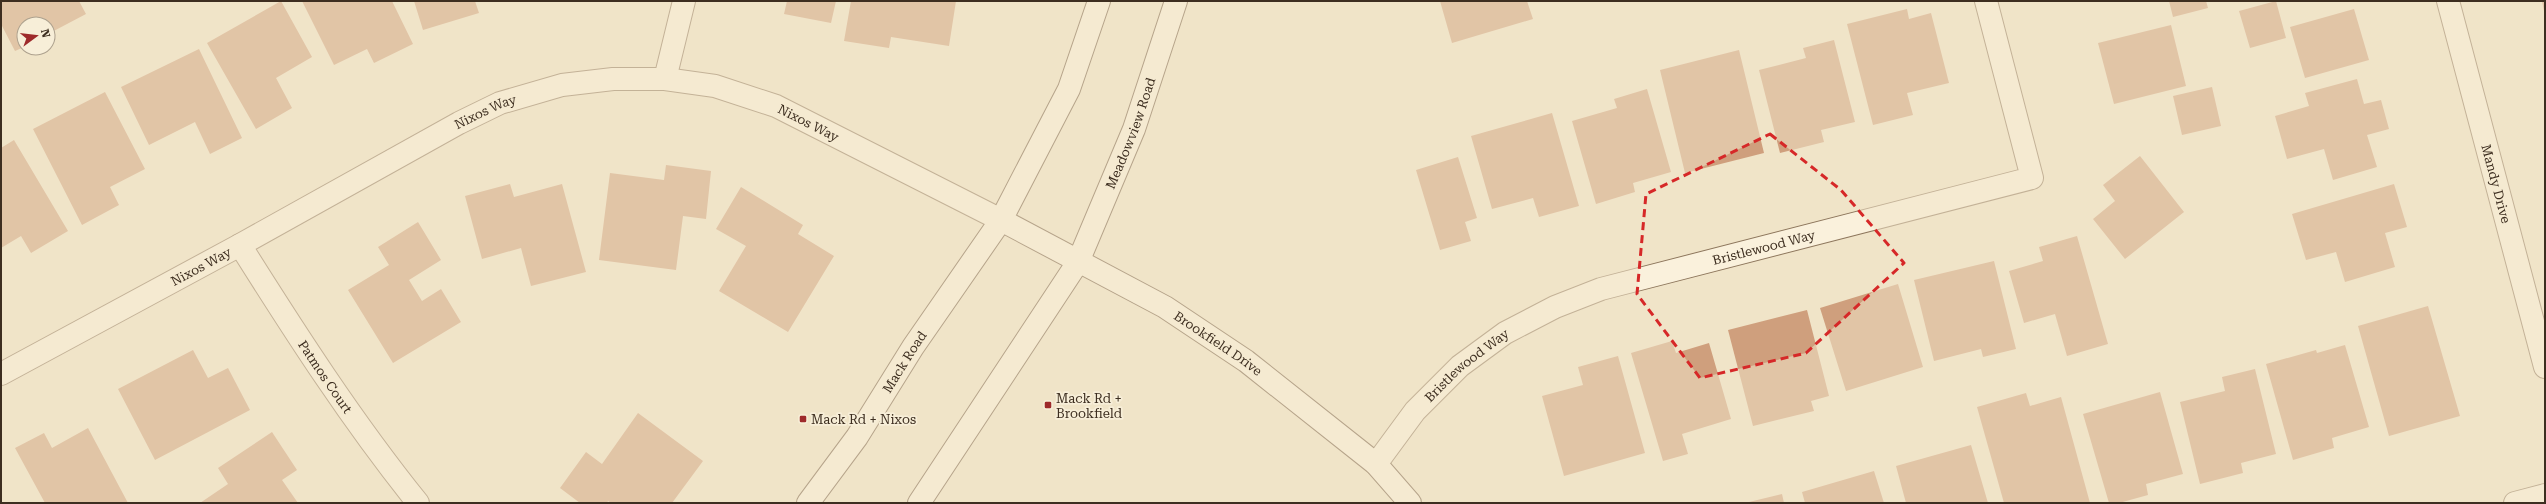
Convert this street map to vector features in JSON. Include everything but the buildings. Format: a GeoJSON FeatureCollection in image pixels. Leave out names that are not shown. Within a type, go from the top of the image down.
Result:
{"type":"FeatureCollection","features":[{"type":"Feature","properties":{"kind":"street"},"geometry":{"type":"LineString","coordinates":[[665,79],[684,1]]}},
{"type":"Feature","properties":{"kind":"street"},"geometry":{"type":"LineString","coordinates":[[1001,220],[1069,89],[1099,1]]}},
{"type":"Feature","properties":{"kind":"street","name":"Meadowview Road"},"geometry":{"type":"LineString","coordinates":[[1078,262],[1134,129],[1176,1]]}},
{"type":"Feature","properties":{"kind":"street","name":"Bristlewood Way"},"geometry":{"type":"LineString","coordinates":[[1376,464],[1415,411],[1460,366],[1505,333],[1555,307],[1601,289],[2032,178],[1986,1]]}},
{"type":"Feature","properties":{"kind":"street","name":"Mandy Drive"},"geometry":{"type":"LineString","coordinates":[[2448,1],[2545,367]]}},
{"type":"Feature","properties":{"kind":"street","name":"Nixos Way"},"geometry":{"type":"LineString","coordinates":[[1,374],[240,245],[459,123],[500,103],[562,85],[613,79],[665,79],[715,86],[776,106],[1001,220]]}},
{"type":"Feature","properties":{"kind":"street","name":"Brookfield Drive"},"geometry":{"type":"LineString","coordinates":[[1001,220],[1165,307],[1246,361],[1376,464],[1410,503]]}},
{"type":"Feature","properties":{"kind":"street","name":"Mack Road"},"geometry":{"type":"LineString","coordinates":[[808,503],[857,437],[913,348],[1001,220]]}},
{"type":"Feature","properties":{"kind":"street","name":"Patmos Court"},"geometry":{"type":"LineString","coordinates":[[240,245],[312,360],[388,466],[418,503]]}},
{"type":"Feature","properties":{"kind":"street"},"geometry":{"type":"LineString","coordinates":[[919,503],[1078,262]]}},
{"type":"Feature","properties":{"kind":"street"},"geometry":{"type":"LineString","coordinates":[[2515,503],[2545,495]]}},
{"type":"Feature","properties":{"kind":"highlighted area"},"geometry":{"type":"Polygon","coordinates":[[[1770,134],[1841,190],[1904,263],[1806,353],[1700,378],[1637,294],[1646,194],[1770,134]]]}},
{"type":"Feature","properties":{"kind":"place","name":"Mack Rd + Brookfield"},"geometry":{"type":"Point","coordinates":[1048,405]}},
{"type":"Feature","properties":{"kind":"place","name":"Mack Rd + Nixos"},"geometry":{"type":"Point","coordinates":[803,419]}}]}
